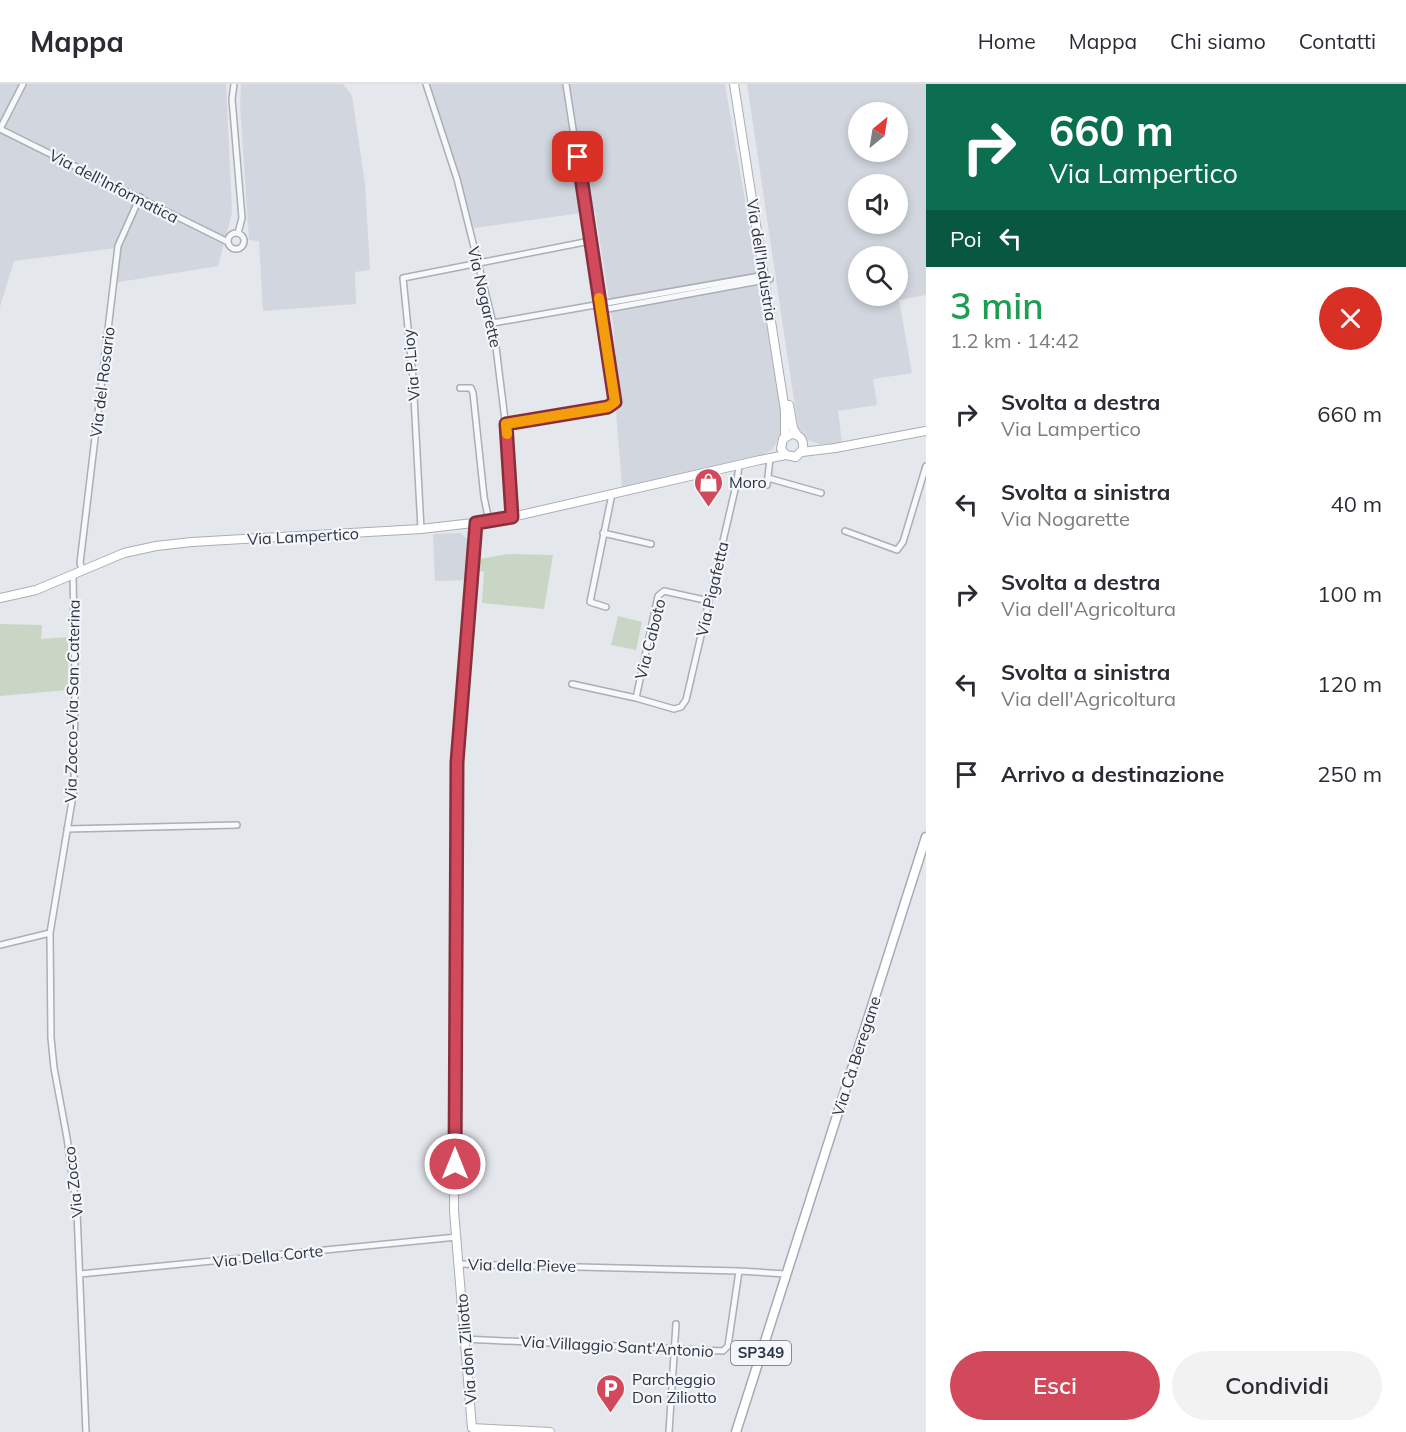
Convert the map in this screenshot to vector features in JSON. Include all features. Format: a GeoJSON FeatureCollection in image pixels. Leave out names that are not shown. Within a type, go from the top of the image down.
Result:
{"type":"FeatureCollection","features":[{"type":"Feature","properties":{"kind":"main road","name":"Via Cà Beregane"},"geometry":{"type":"LineString","coordinates":[[786,1274],[926,837]]}},
{"type":"Feature","properties":{"kind":"main road","name":"SP349"},"geometry":{"type":"LineString","coordinates":[[736,1432],[786,1274]]}},
{"type":"Feature","properties":{"kind":"street"},"geometry":{"type":"LineString","coordinates":[[0,129],[23,84]]}},
{"type":"Feature","properties":{"kind":"street"},"geometry":{"type":"LineString","coordinates":[[234,84],[232,99],[242,218],[238,233]]}},
{"type":"Feature","properties":{"kind":"street","name":"Via Nogarette"},"geometry":{"type":"LineString","coordinates":[[426,84],[457,179],[480,262],[493,323],[506,424],[512,517]]}},
{"type":"Feature","properties":{"kind":"street"},"geometry":{"type":"LineString","coordinates":[[506,424],[608,407],[615,402],[566,84]]}},
{"type":"Feature","properties":{"kind":"street","name":"Via dell'Industria"},"geometry":{"type":"LineString","coordinates":[[736,84],[793,428],[800,439]]}},
{"type":"Feature","properties":{"kind":"street","name":"Via dell'Informatica"},"geometry":{"type":"LineString","coordinates":[[0,129],[228,242]]}},
{"type":"Feature","properties":{"kind":"street","name":"Via del Rosario"},"geometry":{"type":"LineString","coordinates":[[83,571],[80,563],[118,246],[140,197]]}},
{"type":"Feature","properties":{"kind":"street"},"geometry":{"type":"LineString","coordinates":[[238,233],[243,237],[244,243],[241,247],[234,249],[228,242],[230,234],[238,233]]}},
{"type":"Feature","properties":{"kind":"street"},"geometry":{"type":"LineString","coordinates":[[480,262],[590,241]]}},
{"type":"Feature","properties":{"kind":"street","name":"Via P.Lioy"},"geometry":{"type":"LineString","coordinates":[[421,529],[413,378],[403,278],[480,262]]}},
{"type":"Feature","properties":{"kind":"street"},"geometry":{"type":"LineString","coordinates":[[493,323],[601,307],[767,277]]}},
{"type":"Feature","properties":{"kind":"street","name":"Via dell'Industria"},"geometry":{"type":"LineString","coordinates":[[767,277],[785,411],[783,441]]}},
{"type":"Feature","properties":{"kind":"street"},"geometry":{"type":"LineString","coordinates":[[460,388],[471,388],[473,393],[484,497],[489,521]]}},
{"type":"Feature","properties":{"kind":"street","name":"Via Lampertico"},"geometry":{"type":"LineString","coordinates":[[0,598],[36,590],[124,553],[156,546],[421,529],[476,523],[512,517],[760,460],[786,455],[793,457],[802,452],[926,431]]}},
{"type":"Feature","properties":{"kind":"street","name":"Via Lampertico"},"geometry":{"type":"LineString","coordinates":[[760,460],[791,434],[808,446],[827,449]]}},
{"type":"Feature","properties":{"kind":"street"},"geometry":{"type":"LineString","coordinates":[[800,439],[802,452]]}},
{"type":"Feature","properties":{"kind":"street"},"geometry":{"type":"LineString","coordinates":[[783,441],[782,452],[786,455]]}},
{"type":"Feature","properties":{"kind":"street"},"geometry":{"type":"LineString","coordinates":[[767,485],[770,459]]}},
{"type":"Feature","properties":{"kind":"street","name":"Via Pigafetta"},"geometry":{"type":"LineString","coordinates":[[636,698],[677,709],[686,700],[739,465]]}},
{"type":"Feature","properties":{"kind":"street"},"geometry":{"type":"LineString","coordinates":[[845,531],[897,550],[903,542],[926,466]]}},
{"type":"Feature","properties":{"kind":"street"},"geometry":{"type":"LineString","coordinates":[[768,478],[821,493]]}},
{"type":"Feature","properties":{"kind":"street"},"geometry":{"type":"LineString","coordinates":[[606,607],[590,602],[612,494]]}},
{"type":"Feature","properties":{"kind":"street","name":"Via della Pieve"},"geometry":{"type":"LineString","coordinates":[[476,523],[457,762],[454,1211],[459,1264],[786,1274]]}},
{"type":"Feature","properties":{"kind":"street"},"geometry":{"type":"LineString","coordinates":[[603,534],[651,544]]}},
{"type":"Feature","properties":{"kind":"street","name":"Via Zocco-Via San Caterina"},"geometry":{"type":"LineString","coordinates":[[50,933],[74,789],[73,575]]}},
{"type":"Feature","properties":{"kind":"street","name":"Via Caboto"},"geometry":{"type":"LineString","coordinates":[[636,698],[660,592],[709,601]]}},
{"type":"Feature","properties":{"kind":"street"},"geometry":{"type":"LineString","coordinates":[[572,684],[636,698]]}},
{"type":"Feature","properties":{"kind":"street"},"geometry":{"type":"LineString","coordinates":[[67,829],[237,825]]}},
{"type":"Feature","properties":{"kind":"street"},"geometry":{"type":"LineString","coordinates":[[0,945],[50,933]]}},
{"type":"Feature","properties":{"kind":"street","name":"Via Zocco"},"geometry":{"type":"LineString","coordinates":[[50,933],[51,1038],[77,1212],[86,1432]]}},
{"type":"Feature","properties":{"kind":"street","name":"Via Della Corte"},"geometry":{"type":"LineString","coordinates":[[80,1274],[457,1237]]}},
{"type":"Feature","properties":{"kind":"street","name":"Via don Ziliotto"},"geometry":{"type":"LineString","coordinates":[[459,1264],[472,1428],[550,1432]]}},
{"type":"Feature","properties":{"kind":"street","name":"Via Villaggio Sant'Antonio"},"geometry":{"type":"LineString","coordinates":[[464,1339],[723,1351],[728,1346],[739,1271]]}},
{"type":"Feature","properties":{"kind":"street"},"geometry":{"type":"LineString","coordinates":[[669,1432],[676,1324]]}},
{"type":"Feature","properties":{"kind":"shaded area"},"geometry":{"type":"Polygon","coordinates":[[[0,84],[226,84],[232,213],[218,266],[113,283],[116,248],[14,261],[0,307],[0,84]]]}},
{"type":"Feature","properties":{"kind":"shaded area"},"geometry":{"type":"Polygon","coordinates":[[[241,84],[343,84],[352,96],[365,184],[370,270],[355,272],[356,304],[263,311],[259,241],[249,240],[240,104],[241,84]]]}},
{"type":"Feature","properties":{"kind":"shaded area"},"geometry":{"type":"Polygon","coordinates":[[[429,84],[725,84],[781,410],[782,433],[772,450],[758,457],[622,487],[616,410],[620,406],[613,324],[595,211],[474,228],[429,84]]]}},
{"type":"Feature","properties":{"kind":"shaded area"},"geometry":{"type":"Polygon","coordinates":[[[747,84],[926,84],[926,295],[908,298],[908,246],[848,246],[848,306],[900,306],[912,373],[873,379],[877,405],[838,411],[842,443],[819,444],[808,440],[798,427],[747,84]]]}},
{"type":"Feature","properties":{"kind":"shaded area"},"geometry":{"type":"Polygon","coordinates":[[[461,533],[468,540],[468,580],[435,581],[433,534],[461,533]]]}},
{"type":"Feature","properties":{"kind":"green space"},"geometry":{"type":"Polygon","coordinates":[[[508,554],[553,555],[544,609],[482,603],[484,572],[478,570],[480,559],[508,554]]]}},
{"type":"Feature","properties":{"kind":"green space"},"geometry":{"type":"Polygon","coordinates":[[[618,616],[642,622],[636,650],[611,645],[618,616]]]}},
{"type":"Feature","properties":{"kind":"green space"},"geometry":{"type":"Polygon","coordinates":[[[0,624],[42,625],[41,639],[68,637],[68,690],[0,696],[0,624]]]}},
{"type":"Feature","properties":{"kind":"slow traffic"},"geometry":{"type":"LineString","coordinates":[[507,434],[506,424],[608,407],[615,402],[599,298]]}},
{"type":"Feature","properties":{"kind":"place","name":"Moro"},"geometry":{"type":"Point","coordinates":[708,508]}},
{"type":"Feature","properties":{"kind":"place","name":"Parcheggio Don Ziliotto"},"geometry":{"type":"Point","coordinates":[611,1414]}},
{"type":"Feature","properties":{"kind":"route"},"geometry":{"type":"LineString","coordinates":[[455,1164],[457,762],[476,523],[512,517],[513,499],[506,424],[608,407],[615,402],[578,157]]}}]}
